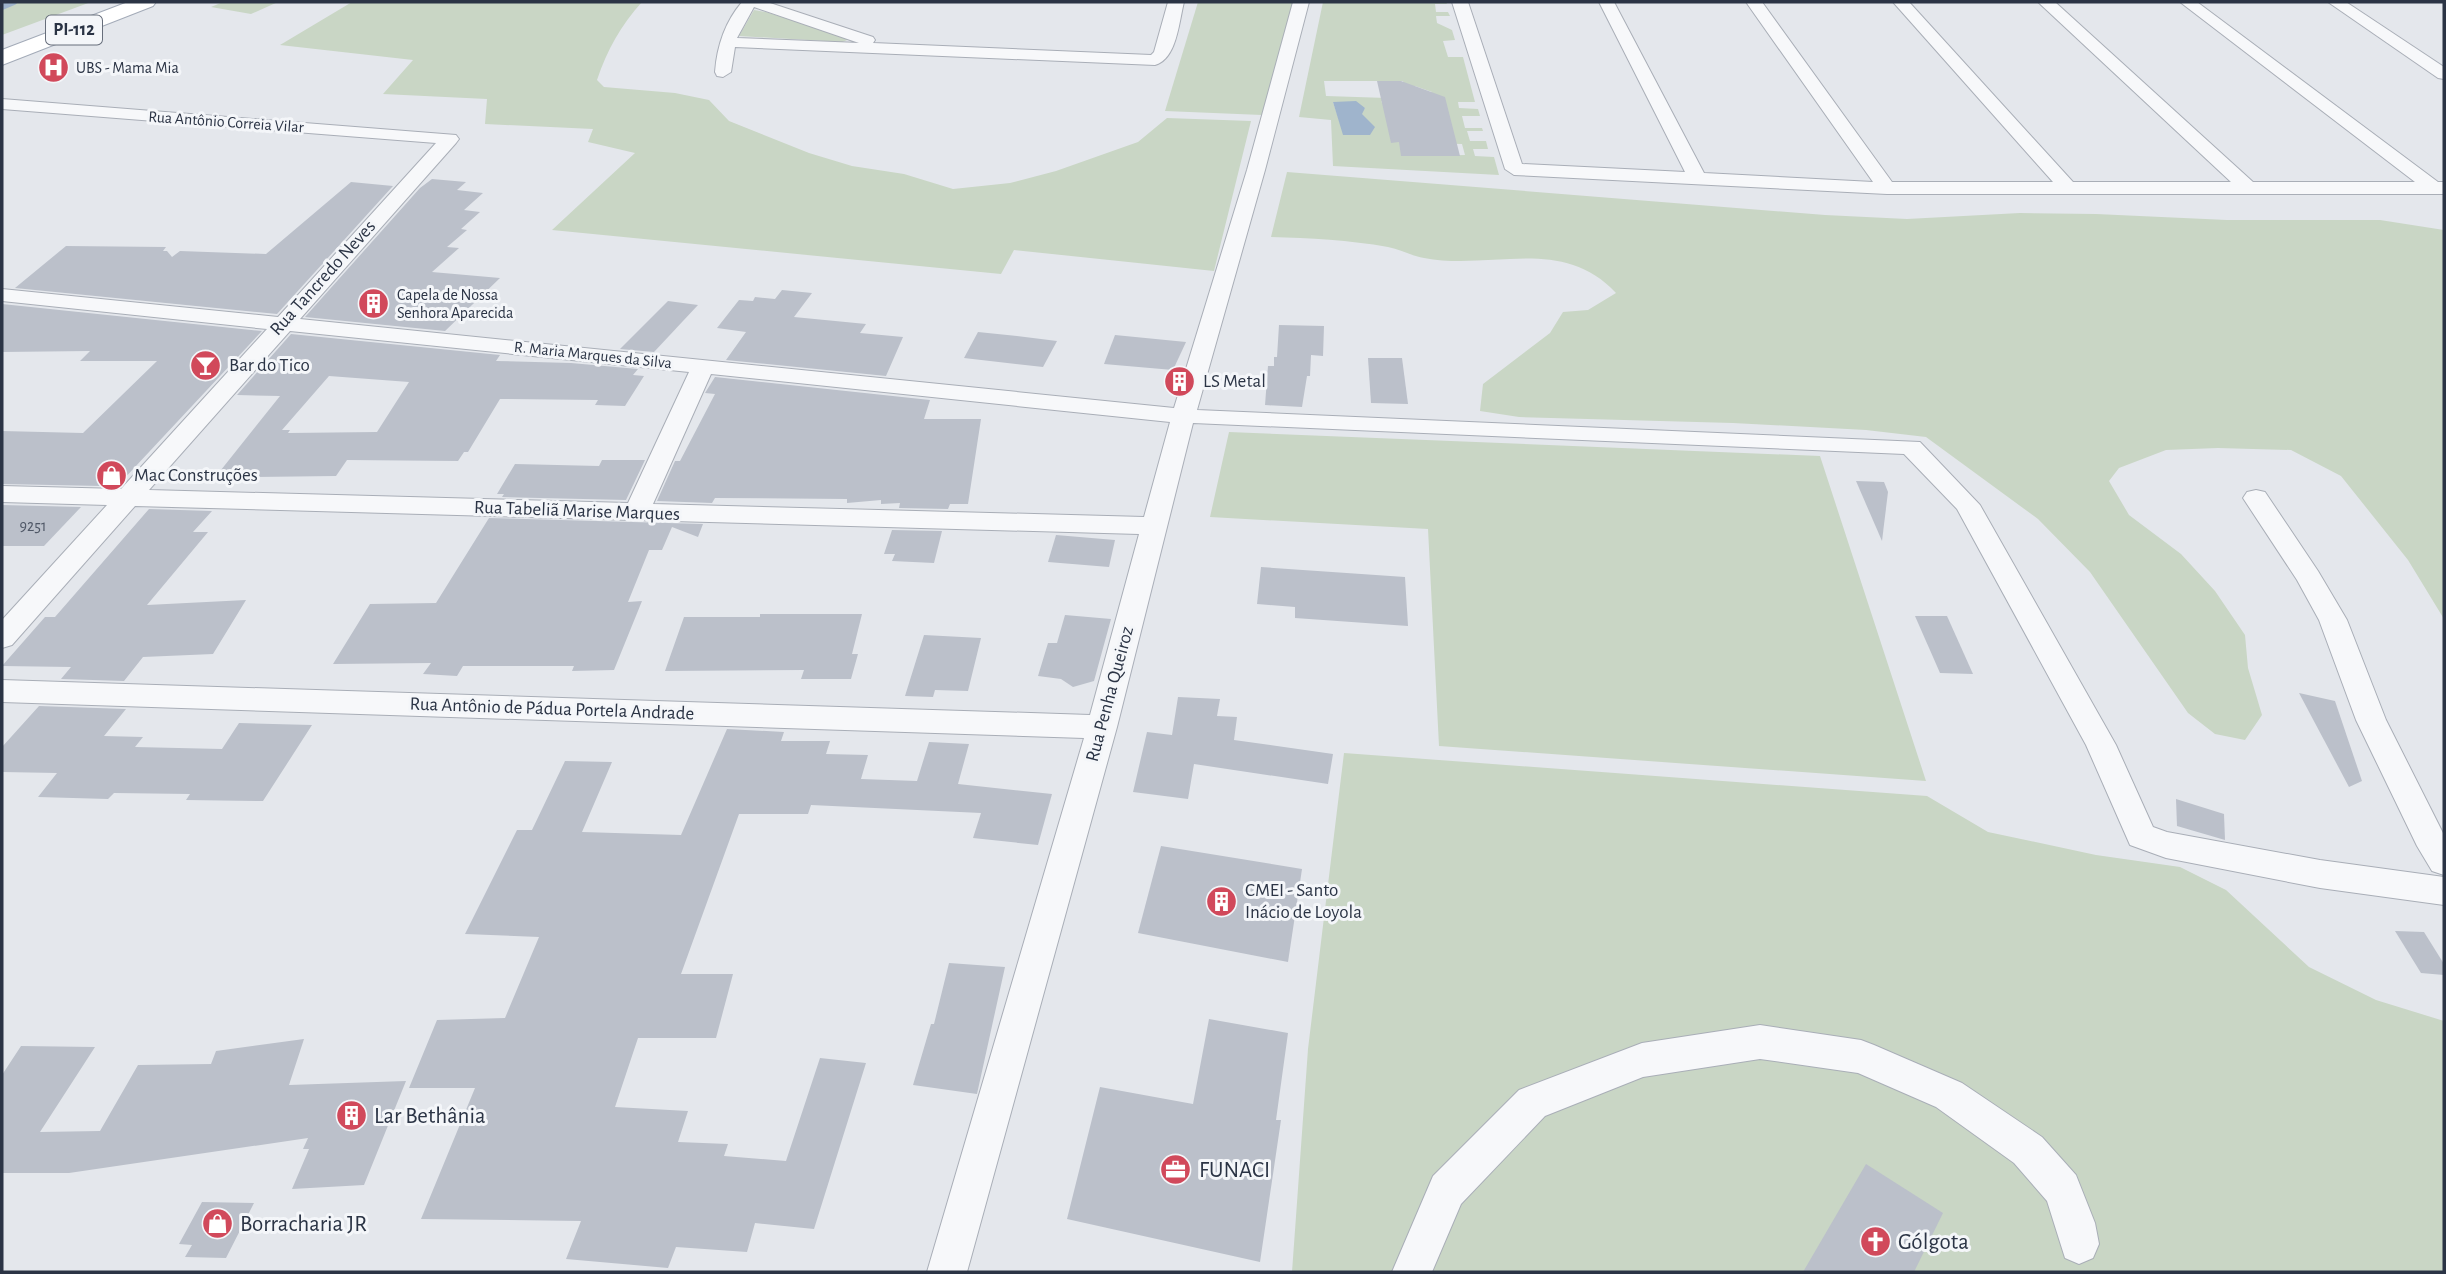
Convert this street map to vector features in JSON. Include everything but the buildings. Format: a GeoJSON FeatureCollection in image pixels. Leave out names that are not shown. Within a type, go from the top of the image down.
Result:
{"type":"FeatureCollection","features":[{"type":"Feature","properties":{"kind":"main road","name":"PI-112"},"geometry":{"type":"LineString","coordinates":[[2,47],[118,2]]}},
{"type":"Feature","properties":{"kind":"main road","name":"PI-112"},"geometry":{"type":"LineString","coordinates":[[2,58],[146,2]]}},
{"type":"Feature","properties":{"kind":"street"},"geometry":{"type":"LineString","coordinates":[[723,72],[734,24],[751,2],[865,38],[881,49]]}},
{"type":"Feature","properties":{"kind":"street"},"geometry":{"type":"LineString","coordinates":[[728,42],[1155,60],[1162,54],[1176,2]]}},
{"type":"Feature","properties":{"kind":"street","name":"Rua Penha Queiroz"},"geometry":{"type":"LineString","coordinates":[[947,1272],[1102,727],[1183,416],[1301,2]]}},
{"type":"Feature","properties":{"kind":"street"},"geometry":{"type":"LineString","coordinates":[[1460,2],[1514,169],[1887,188],[2439,188]]}},
{"type":"Feature","properties":{"kind":"street"},"geometry":{"type":"LineString","coordinates":[[1607,2],[1698,179]]}},
{"type":"Feature","properties":{"kind":"street"},"geometry":{"type":"LineString","coordinates":[[1755,2],[1887,188]]}},
{"type":"Feature","properties":{"kind":"street"},"geometry":{"type":"LineString","coordinates":[[1901,2],[2068,188]]}},
{"type":"Feature","properties":{"kind":"street"},"geometry":{"type":"LineString","coordinates":[[2046,2],[2248,188]]}},
{"type":"Feature","properties":{"kind":"street"},"geometry":{"type":"LineString","coordinates":[[2188,2],[2439,188]]}},
{"type":"Feature","properties":{"kind":"street"},"geometry":{"type":"LineString","coordinates":[[2336,2],[2444,74]]}},
{"type":"Feature","properties":{"kind":"street","name":"Rua Antônio Correia Vilar"},"geometry":{"type":"LineString","coordinates":[[2,103],[450,139]]}},
{"type":"Feature","properties":{"kind":"street","name":"Rua Tancredo Neves"},"geometry":{"type":"LineString","coordinates":[[2,638],[126,496],[450,139]]}},
{"type":"Feature","properties":{"kind":"street","name":"R. Maria Marques da Silva"},"geometry":{"type":"LineString","coordinates":[[2,295],[1183,416],[1911,447],[1967,505],[2101,746],[2141,836],[2166,845],[2320,874],[2444,891]]}},
{"type":"Feature","properties":{"kind":"street"},"geometry":{"type":"LineString","coordinates":[[635,513],[703,366]]}},
{"type":"Feature","properties":{"kind":"street","name":"Rua Tabeliã Marise Marques"},"geometry":{"type":"LineString","coordinates":[[2,494],[1153,526]]}},
{"type":"Feature","properties":{"kind":"street"},"geometry":{"type":"LineString","coordinates":[[2256,499],[2309,577],[2333,620],[2371,720],[2428,837],[2444,862]]}},
{"type":"Feature","properties":{"kind":"street","name":"Rua Antônio de Pádua Portela Andrade"},"geometry":{"type":"LineString","coordinates":[[2,691],[1102,727]]}},
{"type":"Feature","properties":{"kind":"street"},"geometry":{"type":"LineString","coordinates":[[1412,1272],[1447,1191],[1532,1103],[1642,1060],[1760,1042],[1861,1057],[1949,1095],[2028,1150],[2062,1189],[2075,1223],[2079,1244]]}},
{"type":"Feature","properties":{"kind":"green space"},"geometry":{"type":"Polygon","coordinates":[[[2,2],[91,2],[2,35],[2,2]]]}},
{"type":"Feature","properties":{"kind":"green space"},"geometry":{"type":"Polygon","coordinates":[[[223,2],[278,2],[251,14],[211,7],[223,2]]]}},
{"type":"Feature","properties":{"kind":"green space"},"geometry":{"type":"Polygon","coordinates":[[[352,2],[642,2],[615,38],[605,58],[597,80],[604,87],[675,93],[709,100],[729,121],[809,153],[852,166],[904,174],[953,189],[1010,183],[1056,171],[1138,142],[1167,118],[1251,121],[1214,271],[1014,250],[1001,274],[552,230],[635,153],[588,142],[593,129],[485,124],[487,99],[383,94],[413,60],[280,45],[352,2]]]}},
{"type":"Feature","properties":{"kind":"green space"},"geometry":{"type":"Polygon","coordinates":[[[1198,2],[1295,2],[1262,115],[1165,111],[1198,2]]]}},
{"type":"Feature","properties":{"kind":"green space"},"geometry":{"type":"Polygon","coordinates":[[[1323,2],[1446,2],[1447,4],[1435,4],[1436,12],[1448,12],[1450,16],[1436,16],[1437,23],[1452,30],[1455,40],[1443,41],[1448,57],[1463,57],[1475,102],[1458,102],[1459,108],[1478,109],[1480,116],[1462,116],[1465,128],[1482,128],[1483,131],[1467,131],[1470,141],[1486,141],[1488,149],[1473,149],[1475,156],[1494,157],[1499,175],[1333,166],[1331,120],[1299,117],[1323,2]],[[1324,81],[1326,96],[1387,98],[1381,102],[1400,109],[1432,92],[1415,86],[1405,89],[1403,81],[1324,81]],[[1333,102],[1344,135],[1365,108],[1333,102]],[[1415,143],[1417,156],[1465,155],[1462,144],[1415,143]]]}},
{"type":"Feature","properties":{"kind":"green space"},"geometry":{"type":"Polygon","coordinates":[[[754,10],[850,39],[842,42],[739,36],[754,10]]]}},
{"type":"Feature","properties":{"kind":"green space"},"geometry":{"type":"Polygon","coordinates":[[[1287,172],[1825,215],[1907,219],[2020,213],[2227,220],[2380,220],[2444,230],[2444,619],[2408,560],[2341,476],[2291,450],[2166,450],[2119,468],[2109,481],[2129,515],[2181,554],[2215,591],[2245,635],[2248,668],[2262,715],[2245,740],[2215,734],[2188,713],[2090,572],[2038,519],[1926,437],[1866,430],[1733,423],[1519,417],[1480,411],[1483,384],[1550,333],[1563,312],[1588,310],[1616,293],[1595,275],[1573,265],[1549,260],[1449,261],[1359,243],[1271,237],[1287,172]]]}},
{"type":"Feature","properties":{"kind":"green space"},"geometry":{"type":"Polygon","coordinates":[[[1229,432],[1820,456],[1926,781],[1439,746],[1428,529],[1210,517],[1229,432]]]}},
{"type":"Feature","properties":{"kind":"green space"},"geometry":{"type":"Polygon","coordinates":[[[1344,753],[1927,796],[1988,832],[2096,855],[2180,867],[2226,890],[2309,967],[2376,1000],[2444,1021],[2444,1272],[1292,1272],[1308,1049],[1344,753]]]}},
{"type":"Feature","properties":{"kind":"water"},"geometry":{"type":"Polygon","coordinates":[[[1356,101],[1365,108],[1362,114],[1375,127],[1370,135],[1343,135],[1333,102],[1356,101]]]}},
{"type":"Feature","properties":{"kind":"waterway"},"geometry":{"type":"LineString","coordinates":[[2,7],[14,2]]}},
{"type":"Feature","properties":{"kind":"place","name":"UBS - Mama Mia"},"geometry":{"type":"Point","coordinates":[53,68]}},
{"type":"Feature","properties":{"kind":"place","name":"Capela de Nossa Senhora Aparecida"},"geometry":{"type":"Point","coordinates":[374,304]}},
{"type":"Feature","properties":{"kind":"place","name":"Bar do Tico"},"geometry":{"type":"Point","coordinates":[206,365]}},
{"type":"Feature","properties":{"kind":"place","name":"LS Metal"},"geometry":{"type":"Point","coordinates":[1180,381]}},
{"type":"Feature","properties":{"kind":"place","name":"Mac Construções"},"geometry":{"type":"Point","coordinates":[111,475]}},
{"type":"Feature","properties":{"kind":"place","name":"CMEI - Santo Inácio de Loyola"},"geometry":{"type":"Point","coordinates":[1222,901]}},
{"type":"Feature","properties":{"kind":"place","name":"Lar Bethânia"},"geometry":{"type":"Point","coordinates":[351,1116]}},
{"type":"Feature","properties":{"kind":"place","name":"FUNACI"},"geometry":{"type":"Point","coordinates":[1176,1170]}},
{"type":"Feature","properties":{"kind":"place","name":"Borracharia JR"},"geometry":{"type":"Point","coordinates":[217,1224]}},
{"type":"Feature","properties":{"kind":"place","name":"Gólgota"},"geometry":{"type":"Point","coordinates":[1875,1242]}}]}
